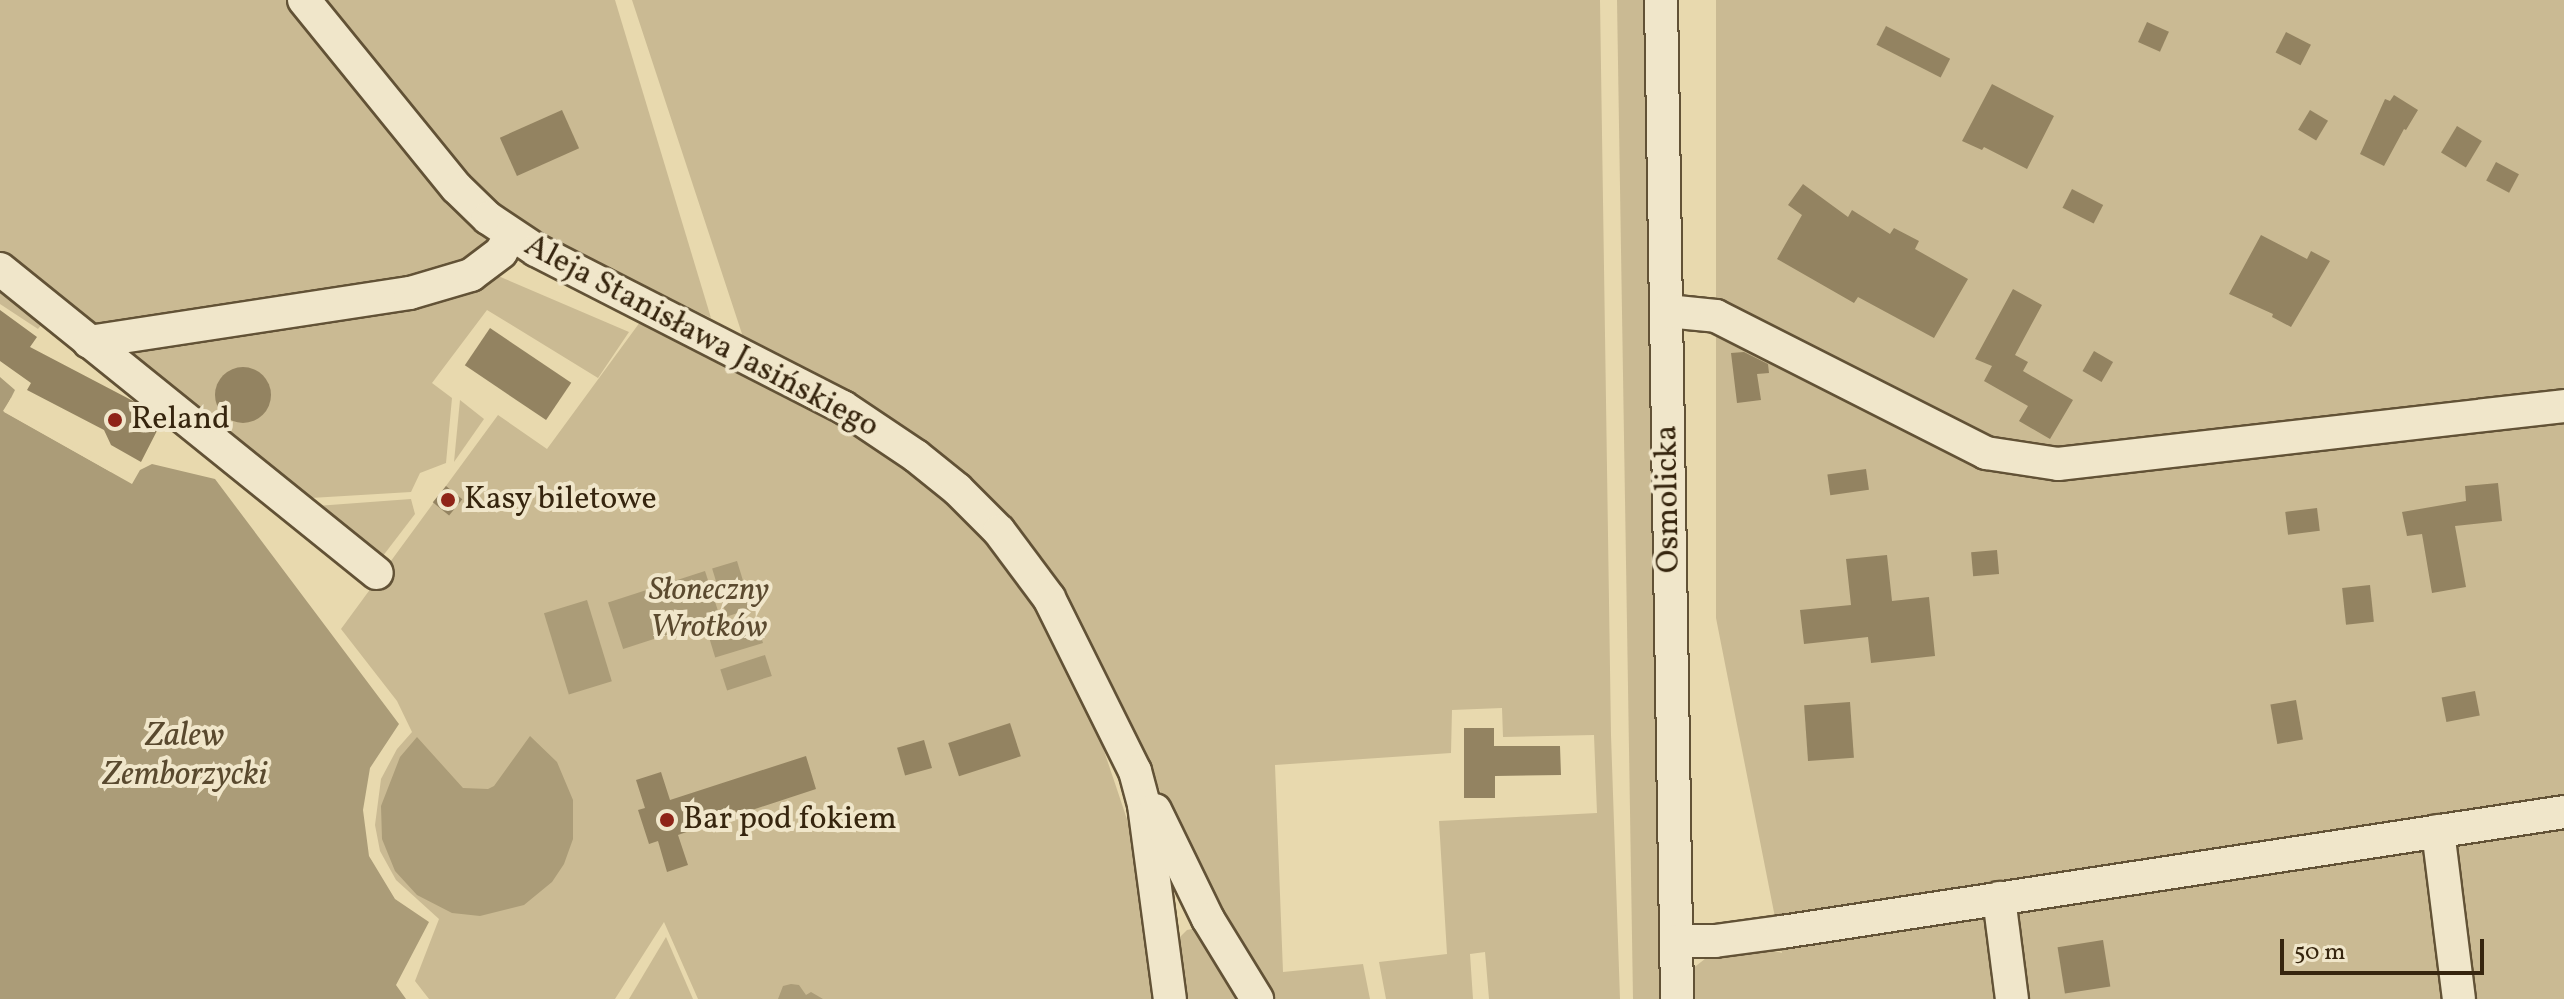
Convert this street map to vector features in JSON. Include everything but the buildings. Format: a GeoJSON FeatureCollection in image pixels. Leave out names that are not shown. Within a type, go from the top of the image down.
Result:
{"type":"FeatureCollection","features":[{"type":"Feature","properties":{"kind":"street","name":"Aleja Stanisława Jasińskiego"},"geometry":{"type":"LineString","coordinates":[[304,0],[457,188],[511,235],[843,407],[957,489],[999,531],[1043,588],[1135,771],[1144,805],[1170,999]]}},
{"type":"Feature","properties":{"kind":"street","name":"Osmolicka"},"geometry":{"type":"LineString","coordinates":[[1661,0],[1677,999]]}},
{"type":"Feature","properties":{"kind":"street"},"geometry":{"type":"LineString","coordinates":[[89,342],[410,293],[471,275],[501,252],[511,235]]}},
{"type":"Feature","properties":{"kind":"street"},"geometry":{"type":"LineString","coordinates":[[0,269],[377,573]]}},
{"type":"Feature","properties":{"kind":"street"},"geometry":{"type":"LineString","coordinates":[[1667,311],[1716,316],[1986,453],[2058,464],[2564,406]]}},
{"type":"Feature","properties":{"kind":"street"},"geometry":{"type":"LineString","coordinates":[[1135,771],[1208,919],[1257,999]]}},
{"type":"Feature","properties":{"kind":"street"},"geometry":{"type":"LineString","coordinates":[[1676,941],[1715,941],[2564,812]]}},
{"type":"Feature","properties":{"kind":"street"},"geometry":{"type":"LineString","coordinates":[[2438,831],[2459,999]]}},
{"type":"Feature","properties":{"kind":"street"},"geometry":{"type":"LineString","coordinates":[[1999,898],[2012,999]]}},
{"type":"Feature","properties":{"kind":"green space"},"geometry":{"type":"Polygon","coordinates":[[[0,0],[287,0],[447,200],[498,240],[491,273],[629,332],[598,378],[487,310],[432,383],[452,398],[446,463],[420,473],[411,492],[294,499],[62,301],[38,329],[0,304],[0,0]]]}},
{"type":"Feature","properties":{"kind":"green space"},"geometry":{"type":"Polygon","coordinates":[[[322,0],[615,0],[711,318],[547,239],[499,209],[466,179],[322,0]]]}},
{"type":"Feature","properties":{"kind":"green space"},"geometry":{"type":"Polygon","coordinates":[[[632,0],[1600,0],[1611,735],[1620,999],[1489,999],[1485,952],[1470,954],[1473,999],[1386,999],[1379,962],[1447,954],[1439,821],[1597,813],[1594,735],[1503,737],[1502,708],[1452,710],[1451,753],[1275,765],[1283,972],[1363,964],[1370,999],[1272,999],[1183,838],[1056,577],[1037,552],[971,479],[920,439],[872,409],[744,340],[632,0]]]}},
{"type":"Feature","properties":{"kind":"green space"},"geometry":{"type":"Polygon","coordinates":[[[1617,0],[1645,0],[1660,734],[1661,999],[1633,999],[1617,0]]]}},
{"type":"Feature","properties":{"kind":"green space"},"geometry":{"type":"Polygon","coordinates":[[[1716,0],[2564,0],[2564,999],[1693,999],[1692,969],[1719,948],[1754,945],[1782,953],[1716,618],[1716,0]]]}},
{"type":"Feature","properties":{"kind":"green space","name":"Słoneczny Wrotków"},"geometry":{"type":"Polygon","coordinates":[[[643,318],[822,411],[950,500],[1004,557],[1033,602],[1092,715],[1133,837],[1155,999],[698,999],[664,922],[615,999],[429,999],[415,981],[439,919],[396,880],[380,851],[375,825],[381,779],[397,749],[412,732],[397,701],[341,629],[498,415],[547,449],[643,318]]]}},
{"type":"Feature","properties":{"kind":"green space"},"geometry":{"type":"Polygon","coordinates":[[[460,400],[484,419],[454,462],[460,400]]]}},
{"type":"Feature","properties":{"kind":"green space"},"geometry":{"type":"Polygon","coordinates":[[[411,499],[415,514],[376,565],[303,507],[411,499]]]}},
{"type":"Feature","properties":{"kind":"green space"},"geometry":{"type":"Polygon","coordinates":[[[1197,928],[1246,999],[1184,999],[1178,939],[1187,930],[1197,928]]]}},
{"type":"Feature","properties":{"kind":"green space"},"geometry":{"type":"Polygon","coordinates":[[[666,937],[693,999],[629,999],[666,937]]]}},
{"type":"Feature","properties":{"kind":"water","name":"Zalew Zemborzycki"},"geometry":{"type":"Polygon","coordinates":[[[0,377],[15,390],[4,412],[132,484],[140,470],[152,464],[215,479],[399,724],[370,768],[363,810],[369,856],[395,899],[429,922],[396,985],[406,999],[0,999],[0,377]]]}},
{"type":"Feature","properties":{"kind":"water"},"geometry":{"type":"Polygon","coordinates":[[[737,561],[752,609],[727,616],[712,569],[737,561]]]}},
{"type":"Feature","properties":{"kind":"water"},"geometry":{"type":"Polygon","coordinates":[[[705,571],[720,618],[623,649],[608,603],[705,571]]]}},
{"type":"Feature","properties":{"kind":"water"},"geometry":{"type":"Polygon","coordinates":[[[587,600],[612,681],[569,694],[544,613],[587,600]]]}},
{"type":"Feature","properties":{"kind":"water"},"geometry":{"type":"Polygon","coordinates":[[[756,620],[763,643],[715,658],[708,635],[756,620]]]}},
{"type":"Feature","properties":{"kind":"water"},"geometry":{"type":"Polygon","coordinates":[[[765,655],[772,676],[727,690],[720,670],[765,655]]]}},
{"type":"Feature","properties":{"kind":"water"},"geometry":{"type":"Polygon","coordinates":[[[530,736],[557,762],[573,800],[573,839],[564,864],[552,882],[524,905],[480,916],[452,913],[417,895],[395,871],[382,839],[381,806],[400,757],[417,737],[463,788],[488,789],[494,786],[530,736]]]}},
{"type":"Feature","properties":{"kind":"water"},"geometry":{"type":"Polygon","coordinates":[[[799,985],[806,995],[811,992],[823,999],[778,999],[783,986],[799,985]]]}},
{"type":"Feature","properties":{"kind":"pier"},"geometry":{"type":"Polygon","coordinates":[[[11,398],[15,400],[9,410],[113,469],[111,472],[3,411],[11,398]]]}},
{"type":"Feature","properties":{"kind":"place","name":"Reland"},"geometry":{"type":"Point","coordinates":[115,420]}},
{"type":"Feature","properties":{"kind":"place","name":"Kasy biletowe"},"geometry":{"type":"Point","coordinates":[448,500]}},
{"type":"Feature","properties":{"kind":"place","name":"Bar pod fokiem"},"geometry":{"type":"Point","coordinates":[667,820]}}]}
